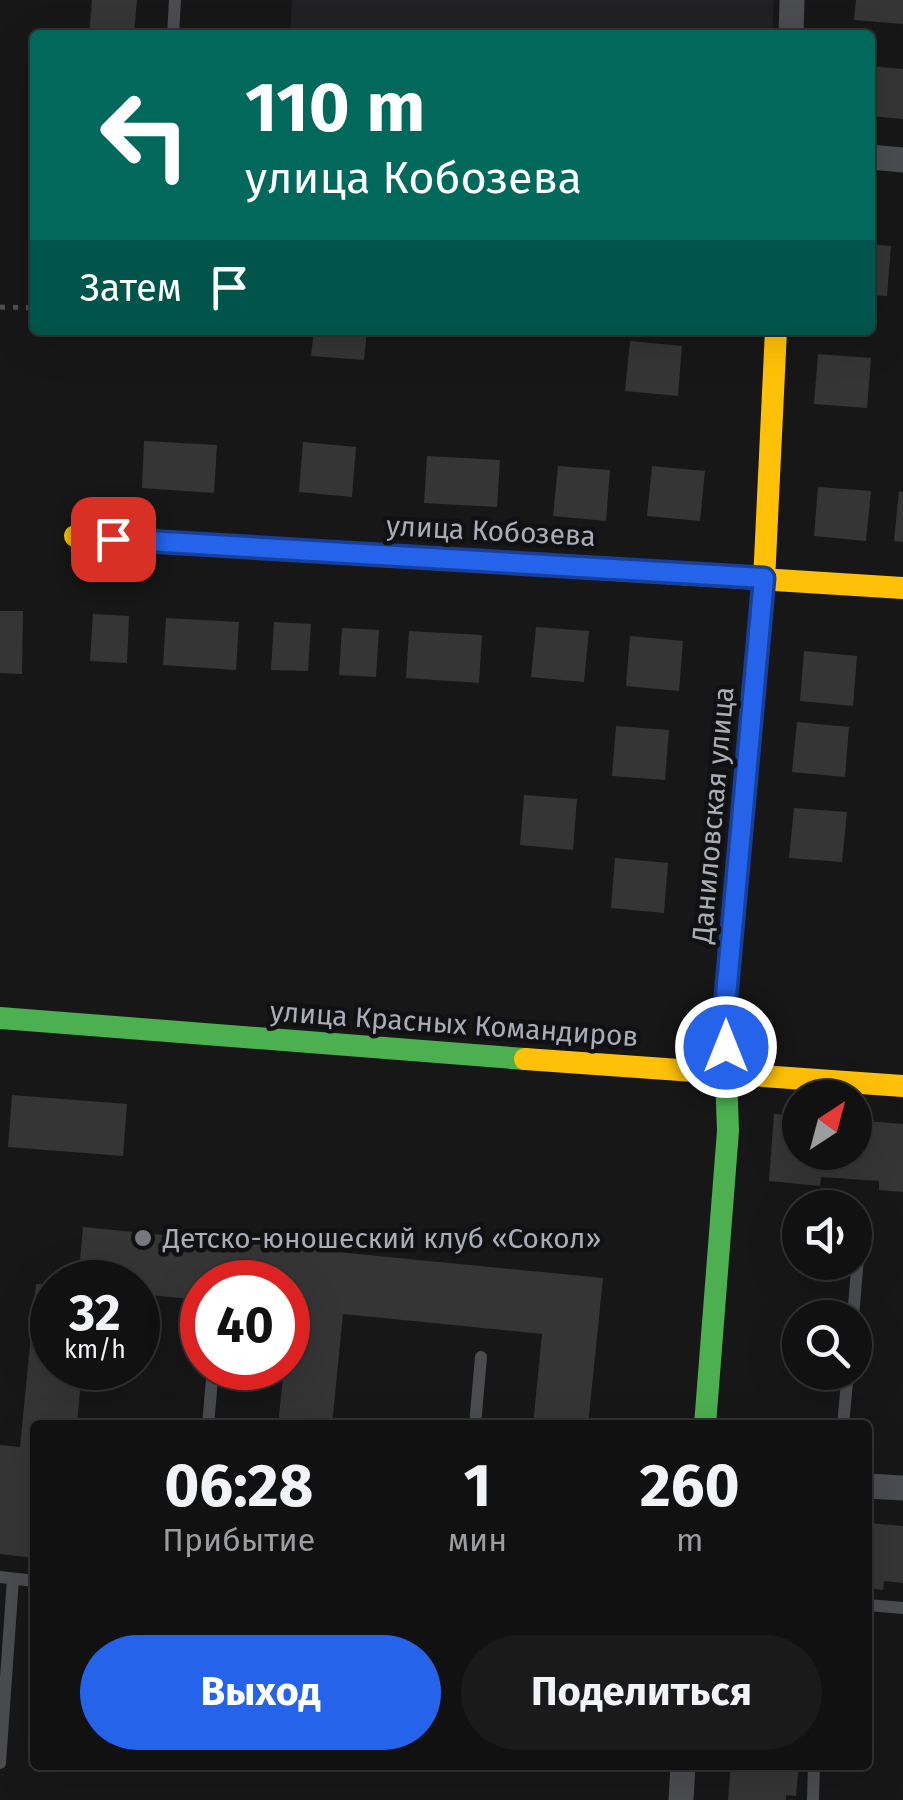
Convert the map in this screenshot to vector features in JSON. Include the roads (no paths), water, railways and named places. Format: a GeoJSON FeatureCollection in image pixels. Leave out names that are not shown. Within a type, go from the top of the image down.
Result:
{"type":"FeatureCollection","features":[{"type":"Feature","properties":{"kind":"street"},"geometry":{"type":"LineString","coordinates":[[791,30],[792,0]]}},
{"type":"Feature","properties":{"kind":"street"},"geometry":{"type":"LineString","coordinates":[[875,157],[903,160]]}},
{"type":"Feature","properties":{"kind":"street","name":"Даниловская улица"},"geometry":{"type":"LineString","coordinates":[[705,1420],[728,1131],[724,1018],[764,578],[776,335]]}},
{"type":"Feature","properties":{"kind":"street","name":"улица Кобозева"},"geometry":{"type":"LineString","coordinates":[[75,536],[903,588]]}},
{"type":"Feature","properties":{"kind":"street","name":"улица Красных Командиров"},"geometry":{"type":"LineString","coordinates":[[0,1018],[728,1076],[903,1086]]}},
{"type":"Feature","properties":{"kind":"street"},"geometry":{"type":"LineString","coordinates":[[872,1486],[903,1488]]}},
{"type":"Feature","properties":{"kind":"street"},"geometry":{"type":"LineString","coordinates":[[681,1800],[683,1770]]}},
{"type":"Feature","properties":{"kind":"lane"},"geometry":{"type":"LineString","coordinates":[[173,30],[176,0]]}},
{"type":"Feature","properties":{"kind":"lane"},"geometry":{"type":"LineString","coordinates":[[476,1420],[481,1357]]}},
{"type":"Feature","properties":{"kind":"lane"},"geometry":{"type":"LineString","coordinates":[[208,1420],[211,1390]]}},
{"type":"Feature","properties":{"kind":"lane"},"geometry":{"type":"LineString","coordinates":[[843,1420],[846,1390]]}},
{"type":"Feature","properties":{"kind":"lane"},"geometry":{"type":"LineString","coordinates":[[0,1763],[7,1578]]}},
{"type":"Feature","properties":{"kind":"lane"},"geometry":{"type":"LineString","coordinates":[[872,1605],[903,1608]]}},
{"type":"Feature","properties":{"kind":"lane"},"geometry":{"type":"LineString","coordinates":[[813,1800],[814,1770]]}},
{"type":"Feature","properties":{"kind":"place","name":"Детско-юношеский клуб «Сокол»"},"geometry":{"type":"Point","coordinates":[143,1238]}}]}
